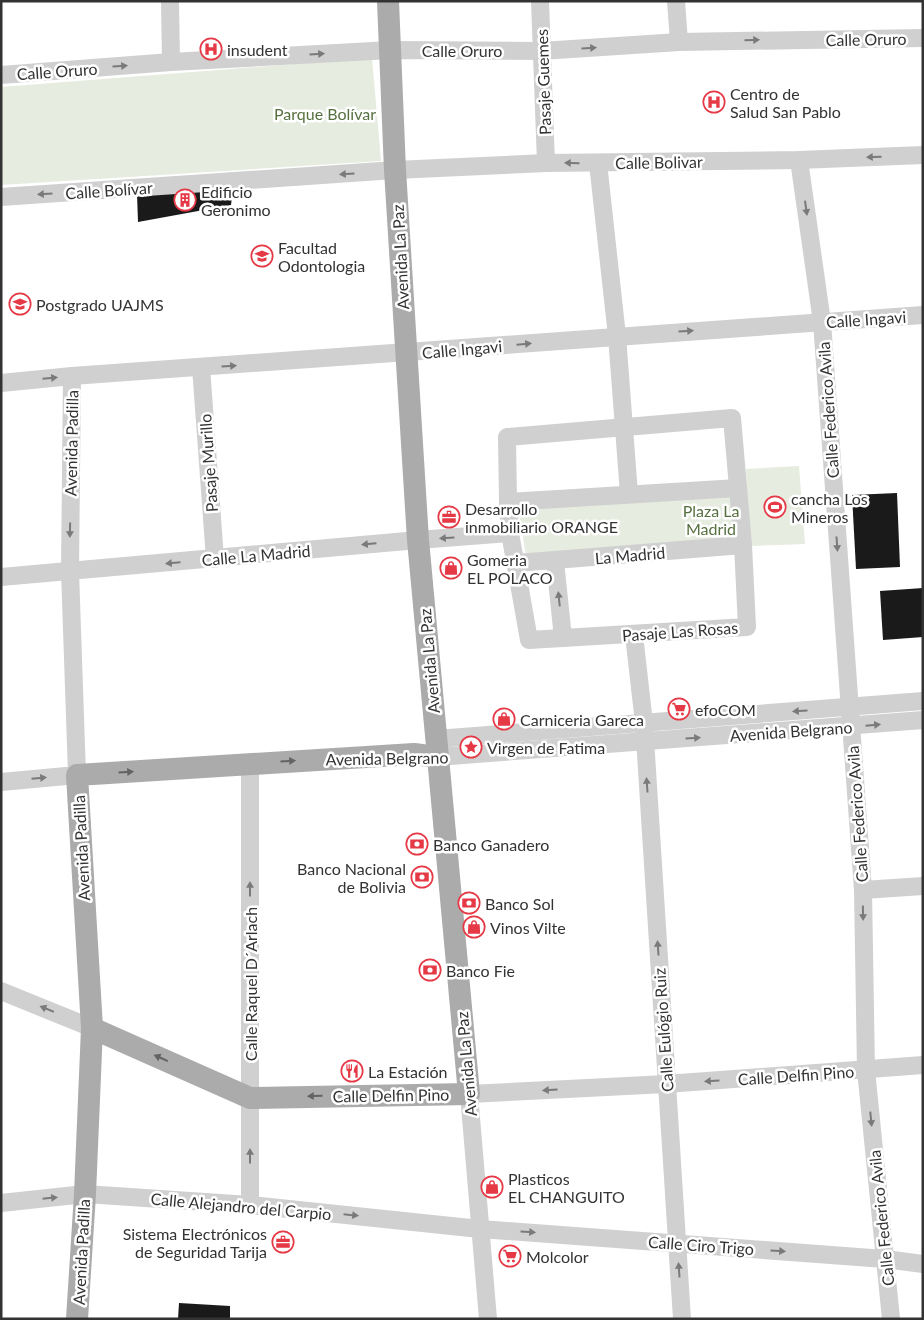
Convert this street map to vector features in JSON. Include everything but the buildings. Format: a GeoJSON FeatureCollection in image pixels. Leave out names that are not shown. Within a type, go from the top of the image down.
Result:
{"type":"FeatureCollection","features":[{"type":"Feature","properties":{"kind":"main road","name":"Avenida La Paz"},"geometry":{"type":"LineString","coordinates":[[388,1],[406,353],[418,540],[469,1094]]}},
{"type":"Feature","properties":{"kind":"main road","name":"Avenida Belgrano"},"geometry":{"type":"LineString","coordinates":[[77,775],[414,754],[437,748]]}},
{"type":"Feature","properties":{"kind":"main road","name":"Avenida Padilla"},"geometry":{"type":"LineString","coordinates":[[77,775],[92,1028],[85,1194],[77,1319]]}},
{"type":"Feature","properties":{"kind":"main road","name":"Calle Delfin Pino"},"geometry":{"type":"LineString","coordinates":[[92,1028],[250,1098],[469,1094]]}},
{"type":"Feature","properties":{"kind":"street"},"geometry":{"type":"LineString","coordinates":[[170,1],[171,62]]}},
{"type":"Feature","properties":{"kind":"street","name":"Pasaje Guemes"},"geometry":{"type":"LineString","coordinates":[[540,1],[546,163]]}},
{"type":"Feature","properties":{"kind":"street"},"geometry":{"type":"LineString","coordinates":[[676,1],[679,42]]}},
{"type":"Feature","properties":{"kind":"street","name":"Calle Oruro"},"geometry":{"type":"LineString","coordinates":[[1,75],[171,62],[391,50],[541,51],[679,42],[923,38]]}},
{"type":"Feature","properties":{"kind":"street","name":"Calle Bolivar"},"geometry":{"type":"LineString","coordinates":[[396,170],[546,163],[799,160],[923,155]]}},
{"type":"Feature","properties":{"kind":"street","name":"Calle Federico Avila"},"geometry":{"type":"LineString","coordinates":[[799,160],[822,322],[862,890],[866,1070],[891,1319]]}},
{"type":"Feature","properties":{"kind":"street"},"geometry":{"type":"LineString","coordinates":[[598,163],[616,336],[629,494]]}},
{"type":"Feature","properties":{"kind":"street","name":"Calle Bolívar"},"geometry":{"type":"LineString","coordinates":[[1,197],[396,170]]}},
{"type":"Feature","properties":{"kind":"street","name":"Calle Ingavi"},"geometry":{"type":"LineString","coordinates":[[1,383],[72,376],[923,315]]}},
{"type":"Feature","properties":{"kind":"street","name":"Pasaje Murillo"},"geometry":{"type":"LineString","coordinates":[[201,368],[215,559]]}},
{"type":"Feature","properties":{"kind":"street","name":"Avenida Padilla"},"geometry":{"type":"LineString","coordinates":[[72,376],[70,571],[77,775]]}},
{"type":"Feature","properties":{"kind":"street","name":"Pasaje Las Rosas"},"geometry":{"type":"LineString","coordinates":[[732,418],[743,545],[747,627],[529,640],[517,563],[510,533],[507,437],[624,427],[732,418]]}},
{"type":"Feature","properties":{"kind":"street"},"geometry":{"type":"LineString","coordinates":[[508,502],[738,488]]}},
{"type":"Feature","properties":{"kind":"street","name":"Calle La Madrid"},"geometry":{"type":"LineString","coordinates":[[1,577],[510,533]]}},
{"type":"Feature","properties":{"kind":"street","name":"La Madrid"},"geometry":{"type":"LineString","coordinates":[[517,563],[743,545]]}},
{"type":"Feature","properties":{"kind":"street"},"geometry":{"type":"LineString","coordinates":[[555,561],[563,638]]}},
{"type":"Feature","properties":{"kind":"street"},"geometry":{"type":"LineString","coordinates":[[634,635],[644,722]]}},
{"type":"Feature","properties":{"kind":"street","name":"Avenida Belgrano"},"geometry":{"type":"LineString","coordinates":[[437,748],[644,722],[923,701]]}},
{"type":"Feature","properties":{"kind":"street","name":"Avenida Belgrano"},"geometry":{"type":"LineString","coordinates":[[437,748],[645,742],[923,720]]}},
{"type":"Feature","properties":{"kind":"street","name":"Calle Eulógio Ruiz"},"geometry":{"type":"LineString","coordinates":[[644,722],[682,1319]]}},
{"type":"Feature","properties":{"kind":"street","name":"Calle Raquel D´Arlach"},"geometry":{"type":"LineString","coordinates":[[250,764],[250,1205]]}},
{"type":"Feature","properties":{"kind":"street","name":"Avenida Belgrano"},"geometry":{"type":"LineString","coordinates":[[1,782],[77,775]]}},
{"type":"Feature","properties":{"kind":"street"},"geometry":{"type":"LineString","coordinates":[[862,890],[923,886]]}},
{"type":"Feature","properties":{"kind":"street","name":"Calle Delfin Pino"},"geometry":{"type":"LineString","coordinates":[[1,991],[92,1028]]}},
{"type":"Feature","properties":{"kind":"street","name":"Calle Delfin Pino"},"geometry":{"type":"LineString","coordinates":[[469,1094],[666,1084],[923,1065]]}},
{"type":"Feature","properties":{"kind":"street","name":"Avenida La Paz"},"geometry":{"type":"LineString","coordinates":[[469,1094],[488,1319]]}},
{"type":"Feature","properties":{"kind":"street","name":"Calle Alejandro del Carpio"},"geometry":{"type":"LineString","coordinates":[[1,1203],[85,1194],[250,1205],[480,1228]]}},
{"type":"Feature","properties":{"kind":"street","name":"Calle Ciro Trigo"},"geometry":{"type":"LineString","coordinates":[[480,1228],[885,1259],[923,1264]]}},
{"type":"Feature","properties":{"kind":"green space","name":"Parque Bolívar"},"geometry":{"type":"Polygon","coordinates":[[[372,58],[381,161],[1,185],[1,87],[372,58]]]}},
{"type":"Feature","properties":{"kind":"green space","name":"cancha Los Mineros"},"geometry":{"type":"Polygon","coordinates":[[[799,466],[805,544],[749,546],[746,469],[799,466]]]}},
{"type":"Feature","properties":{"kind":"green space","name":"Plaza La Madrid"},"geometry":{"type":"Polygon","coordinates":[[[735,491],[739,543],[526,555],[518,510],[735,491]]]}},
{"type":"Feature","properties":{"kind":"place","name":"insudent"},"geometry":{"type":"Point","coordinates":[211,49]}},
{"type":"Feature","properties":{"kind":"place","name":"Centro de Salud San Pablo"},"geometry":{"type":"Point","coordinates":[714,102]}},
{"type":"Feature","properties":{"kind":"place","name":"Edificio Geronimo"},"geometry":{"type":"Point","coordinates":[185,200]}},
{"type":"Feature","properties":{"kind":"place","name":"Facultad Odontologia"},"geometry":{"type":"Point","coordinates":[262,256]}},
{"type":"Feature","properties":{"kind":"place","name":"Postgrado UAJMS"},"geometry":{"type":"Point","coordinates":[20,304]}},
{"type":"Feature","properties":{"kind":"place","name":"cancha Los Mineros"},"geometry":{"type":"Point","coordinates":[775,507]}},
{"type":"Feature","properties":{"kind":"place","name":"Desarrollo inmobiliario ORANGE"},"geometry":{"type":"Point","coordinates":[449,517]}},
{"type":"Feature","properties":{"kind":"place","name":"Gomeria EL POLACO"},"geometry":{"type":"Point","coordinates":[451,568]}},
{"type":"Feature","properties":{"kind":"place","name":"efoCOM"},"geometry":{"type":"Point","coordinates":[679,709]}},
{"type":"Feature","properties":{"kind":"place","name":"Carniceria Gareca"},"geometry":{"type":"Point","coordinates":[504,719]}},
{"type":"Feature","properties":{"kind":"place","name":"Virgen de Fatima"},"geometry":{"type":"Point","coordinates":[471,747]}},
{"type":"Feature","properties":{"kind":"place","name":"Banco Ganadero"},"geometry":{"type":"Point","coordinates":[417,844]}},
{"type":"Feature","properties":{"kind":"place","name":"Banco Nacional de Bolivia"},"geometry":{"type":"Point","coordinates":[422,877]}},
{"type":"Feature","properties":{"kind":"place","name":"Banco Sol"},"geometry":{"type":"Point","coordinates":[469,903]}},
{"type":"Feature","properties":{"kind":"place","name":"Vinos Vilte"},"geometry":{"type":"Point","coordinates":[474,927]}},
{"type":"Feature","properties":{"kind":"place","name":"Banco Fie"},"geometry":{"type":"Point","coordinates":[430,970]}},
{"type":"Feature","properties":{"kind":"place","name":"La Estación"},"geometry":{"type":"Point","coordinates":[352,1071]}},
{"type":"Feature","properties":{"kind":"place","name":"Plasticos EL CHANGUITO"},"geometry":{"type":"Point","coordinates":[492,1187]}},
{"type":"Feature","properties":{"kind":"place","name":"Sistema Electrónicos de Seguridad Tarija"},"geometry":{"type":"Point","coordinates":[283,1242]}},
{"type":"Feature","properties":{"kind":"place","name":"Molcolor"},"geometry":{"type":"Point","coordinates":[510,1256]}}]}
